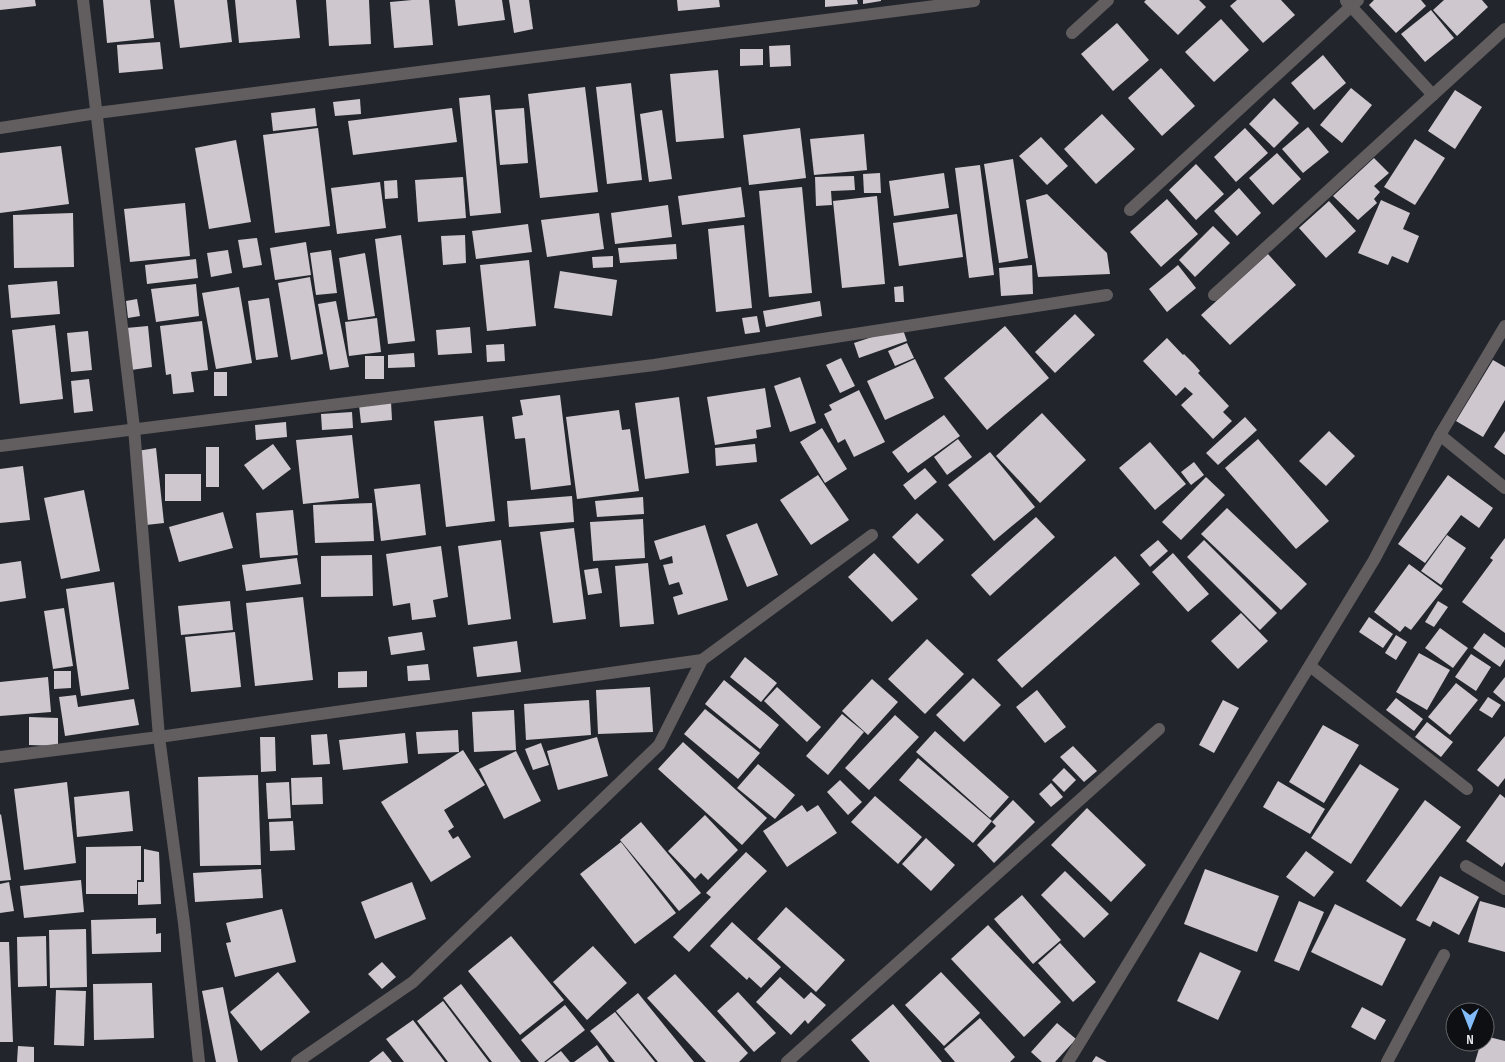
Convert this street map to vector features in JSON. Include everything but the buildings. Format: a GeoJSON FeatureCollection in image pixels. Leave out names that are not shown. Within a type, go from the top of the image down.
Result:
{"type":"FeatureCollection","features":[{"type":"Feature","properties":{"kind":"street"},"geometry":{"type":"LineString","coordinates":[[83,0],[134,428],[159,737],[184,923],[199,1062]]}},
{"type":"Feature","properties":{"kind":"street"},"geometry":{"type":"LineString","coordinates":[[1072,33],[1108,0]]}},
{"type":"Feature","properties":{"kind":"street"},"geometry":{"type":"LineString","coordinates":[[0,128],[97,113],[974,1]]}},
{"type":"Feature","properties":{"kind":"street"},"geometry":{"type":"LineString","coordinates":[[1130,210],[1351,2],[1433,95]]}},
{"type":"Feature","properties":{"kind":"street"},"geometry":{"type":"LineString","coordinates":[[1214,295],[1505,29]]}},
{"type":"Feature","properties":{"kind":"street"},"geometry":{"type":"LineString","coordinates":[[0,446],[654,365],[1107,295]]}},
{"type":"Feature","properties":{"kind":"street"},"geometry":{"type":"LineString","coordinates":[[1068,1062],[1374,560],[1440,435],[1505,326]]}},
{"type":"Feature","properties":{"kind":"street"},"geometry":{"type":"LineString","coordinates":[[1440,435],[1505,488]]}},
{"type":"Feature","properties":{"kind":"street"},"geometry":{"type":"LineString","coordinates":[[297,1062],[413,982],[659,744],[702,660],[872,535]]}},
{"type":"Feature","properties":{"kind":"street"},"geometry":{"type":"LineString","coordinates":[[0,757],[159,737],[702,660]]}},
{"type":"Feature","properties":{"kind":"street"},"geometry":{"type":"LineString","coordinates":[[1310,666],[1467,789]]}},
{"type":"Feature","properties":{"kind":"street"},"geometry":{"type":"LineString","coordinates":[[787,1062],[1159,729]]}},
{"type":"Feature","properties":{"kind":"street"},"geometry":{"type":"LineString","coordinates":[[1466,866],[1505,889]]}},
{"type":"Feature","properties":{"kind":"street"},"geometry":{"type":"LineString","coordinates":[[1387,1062],[1444,955]]}}]}
